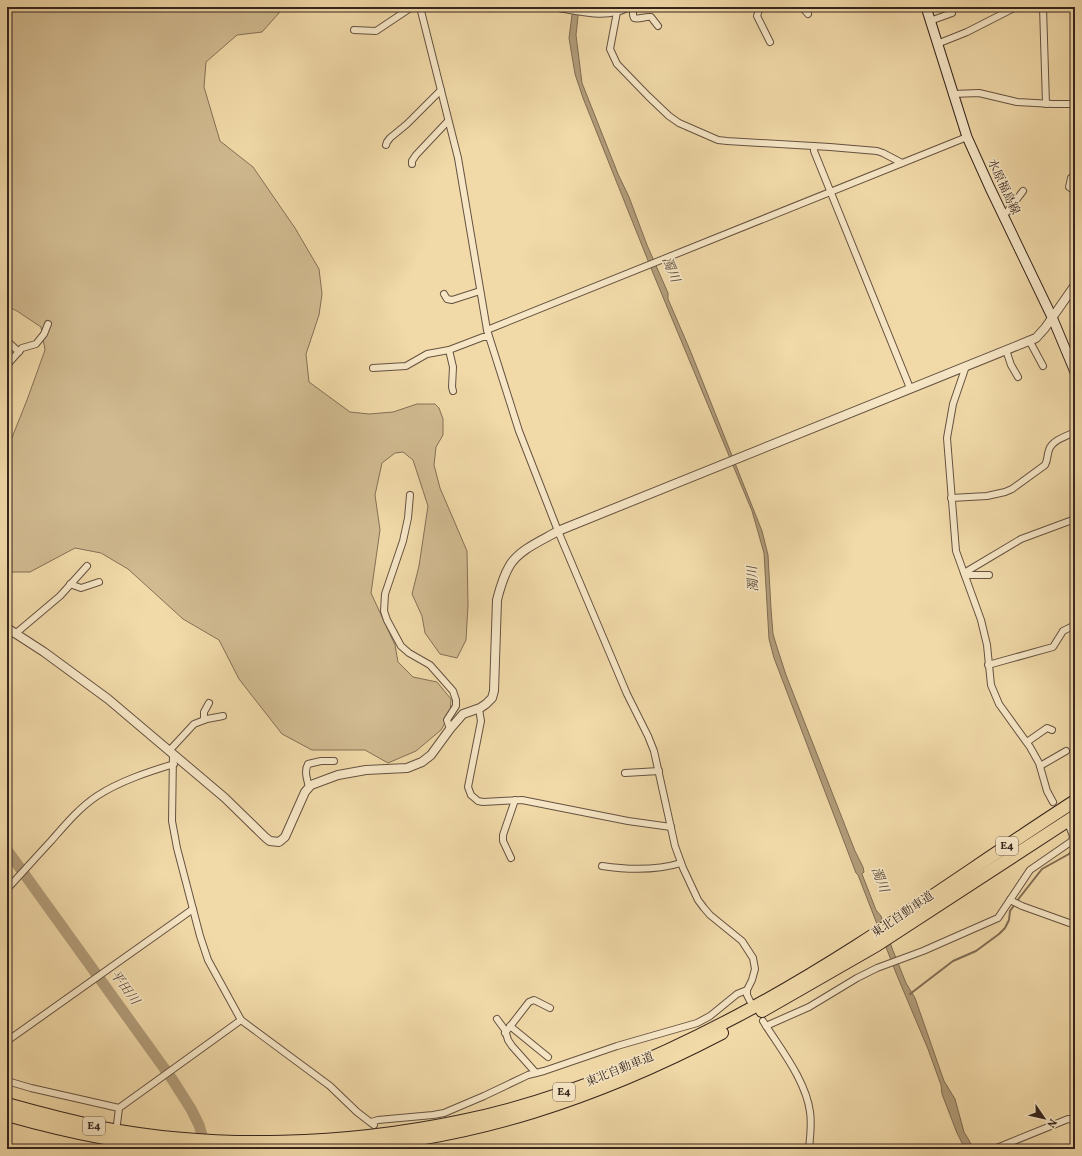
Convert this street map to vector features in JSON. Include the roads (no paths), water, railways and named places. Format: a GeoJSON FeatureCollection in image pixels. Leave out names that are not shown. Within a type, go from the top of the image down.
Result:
{"type":"FeatureCollection","features":[{"type":"Feature","properties":{"kind":"highway","name":"東北自動車道"},"geometry":{"type":"LineString","coordinates":[[332,1149],[364,1147],[409,1141],[465,1131],[520,1116],[576,1098],[685,1052],[788,997],[940,897],[1075,801]]}},
{"type":"Feature","properties":{"kind":"highway","name":"東北自動車道"},"geometry":{"type":"LineString","coordinates":[[940,897],[1075,816]]}},
{"type":"Feature","properties":{"kind":"highway","name":"東北自動車道"},"geometry":{"type":"LineString","coordinates":[[7,1115],[43,1125],[102,1138],[152,1146],[187,1145],[223,1140],[270,1141],[328,1139],[407,1131],[462,1121],[515,1108],[556,1095],[631,1067],[738,1015],[875,940]]}},
{"type":"Feature","properties":{"kind":"highway","name":"東北自動車道"},"geometry":{"type":"LineString","coordinates":[[7,1104],[46,1115],[187,1145]]}},
{"type":"Feature","properties":{"kind":"main road","name":"水原福島線"},"geometry":{"type":"LineString","coordinates":[[926,7],[952,94],[967,137],[1052,317],[1075,372]]}},
{"type":"Feature","properties":{"kind":"street"},"geometry":{"type":"LineString","coordinates":[[354,30],[376,31],[412,7]]}},
{"type":"Feature","properties":{"kind":"street"},"geometry":{"type":"LineString","coordinates":[[171,753],[174,764],[172,821],[204,951],[208,960],[241,1020],[330,1086],[372,1124],[378,1120],[444,1113],[528,1075],[617,1046],[697,1023],[710,1016],[737,994],[747,990],[752,980],[755,969],[753,958],[742,941],[710,915],[704,908],[698,900],[681,863],[675,846],[659,771],[648,736],[627,694],[558,530],[519,431],[488,334],[458,158],[420,7]]}},
{"type":"Feature","properties":{"kind":"street"},"geometry":{"type":"LineString","coordinates":[[553,7],[610,14],[629,7]]}},
{"type":"Feature","properties":{"kind":"street"},"geometry":{"type":"LineString","coordinates":[[633,7],[634,18],[638,19],[646,16],[651,17],[658,26]]}},
{"type":"Feature","properties":{"kind":"street"},"geometry":{"type":"LineString","coordinates":[[760,7],[757,16],[760,25],[770,42]]}},
{"type":"Feature","properties":{"kind":"street"},"geometry":{"type":"LineString","coordinates":[[802,7],[808,14]]}},
{"type":"Feature","properties":{"kind":"street"},"geometry":{"type":"LineString","coordinates":[[937,44],[967,32],[1016,7]]}},
{"type":"Feature","properties":{"kind":"street"},"geometry":{"type":"LineString","coordinates":[[1043,7],[1046,104]]}},
{"type":"Feature","properties":{"kind":"street"},"geometry":{"type":"LineString","coordinates":[[617,12],[610,49],[617,64],[669,116],[679,123],[718,140],[880,152],[902,163]]}},
{"type":"Feature","properties":{"kind":"street"},"geometry":{"type":"LineString","coordinates":[[930,21],[952,13]]}},
{"type":"Feature","properties":{"kind":"street"},"geometry":{"type":"LineString","coordinates":[[386,145],[390,138],[407,124],[441,90]]}},
{"type":"Feature","properties":{"kind":"street"},"geometry":{"type":"LineString","coordinates":[[952,94],[979,93],[1017,102],[1075,104]]}},
{"type":"Feature","properties":{"kind":"street"},"geometry":{"type":"LineString","coordinates":[[412,164],[412,161],[416,155],[448,121]]}},
{"type":"Feature","properties":{"kind":"street"},"geometry":{"type":"LineString","coordinates":[[373,368],[406,366],[427,354],[449,350],[483,337],[661,260],[967,137]]}},
{"type":"Feature","properties":{"kind":"street"},"geometry":{"type":"LineString","coordinates":[[814,146],[814,151],[910,388]]}},
{"type":"Feature","properties":{"kind":"street"},"geometry":{"type":"LineString","coordinates":[[1071,178],[1069,187],[1075,191]]}},
{"type":"Feature","properties":{"kind":"street"},"geometry":{"type":"LineString","coordinates":[[1003,214],[1023,191]]}},
{"type":"Feature","properties":{"kind":"street"},"geometry":{"type":"LineString","coordinates":[[7,628],[44,652],[108,700],[225,798],[266,838],[274,842],[282,840],[305,792],[311,785],[338,775],[366,770],[407,768],[422,762],[431,755],[463,714],[478,709],[489,701],[494,691],[497,600],[510,564],[518,556],[558,530],[1036,338],[1075,285]]}},
{"type":"Feature","properties":{"kind":"street"},"geometry":{"type":"LineString","coordinates":[[444,294],[447,299],[452,300],[480,291]]}},
{"type":"Feature","properties":{"kind":"street"},"geometry":{"type":"LineString","coordinates":[[7,365],[22,348],[36,344],[44,334],[48,324]]}},
{"type":"Feature","properties":{"kind":"street"},"geometry":{"type":"LineString","coordinates":[[1029,340],[1043,366]]}},
{"type":"Feature","properties":{"kind":"street"},"geometry":{"type":"LineString","coordinates":[[7,341],[19,352]]}},
{"type":"Feature","properties":{"kind":"street"},"geometry":{"type":"LineString","coordinates":[[449,350],[453,367],[453,392]]}},
{"type":"Feature","properties":{"kind":"street"},"geometry":{"type":"LineString","coordinates":[[1006,350],[1011,365],[1018,377]]}},
{"type":"Feature","properties":{"kind":"street"},"geometry":{"type":"LineString","coordinates":[[966,366],[953,404],[947,438],[956,551],[981,620],[987,645],[991,685],[999,704],[1027,742],[1040,766],[1053,802]]}},
{"type":"Feature","properties":{"kind":"street"},"geometry":{"type":"LineString","coordinates":[[951,498],[987,496],[1012,489],[1045,465],[1049,450],[1053,443],[1075,432]]}},
{"type":"Feature","properties":{"kind":"street"},"geometry":{"type":"LineString","coordinates":[[410,494],[408,518],[403,542],[385,594],[384,611],[387,620],[401,646],[409,653],[430,665],[453,691],[456,702],[454,710],[447,720],[450,729]]}},
{"type":"Feature","properties":{"kind":"street"},"geometry":{"type":"LineString","coordinates":[[965,574],[1021,539],[1075,519]]}},
{"type":"Feature","properties":{"kind":"street"},"geometry":{"type":"LineString","coordinates":[[15,634],[60,596],[87,566]]}},
{"type":"Feature","properties":{"kind":"street"},"geometry":{"type":"LineString","coordinates":[[965,574],[989,575]]}},
{"type":"Feature","properties":{"kind":"street"},"geometry":{"type":"LineString","coordinates":[[70,584],[81,588],[99,582]]}},
{"type":"Feature","properties":{"kind":"street"},"geometry":{"type":"LineString","coordinates":[[988,665],[1053,647],[1063,631],[1075,625]]}},
{"type":"Feature","properties":{"kind":"street"},"geometry":{"type":"LineString","coordinates":[[204,720],[204,712],[209,703]]}},
{"type":"Feature","properties":{"kind":"street"},"geometry":{"type":"LineString","coordinates":[[478,709],[481,721],[468,787],[471,795],[478,801],[516,800],[628,821],[671,827]]}},
{"type":"Feature","properties":{"kind":"street"},"geometry":{"type":"LineString","coordinates":[[171,753],[194,724],[223,716]]}},
{"type":"Feature","properties":{"kind":"street"},"geometry":{"type":"LineString","coordinates":[[1027,742],[1047,728],[1052,730]]}},
{"type":"Feature","properties":{"kind":"street"},"geometry":{"type":"LineString","coordinates":[[1040,766],[1066,751]]}},
{"type":"Feature","properties":{"kind":"street"},"geometry":{"type":"LineString","coordinates":[[309,787],[306,774],[306,767],[308,764],[334,761]]}},
{"type":"Feature","properties":{"kind":"street"},"geometry":{"type":"LineString","coordinates":[[7,889],[71,818],[98,796],[130,780],[174,764]]}},
{"type":"Feature","properties":{"kind":"street"},"geometry":{"type":"LineString","coordinates":[[625,773],[659,771]]}},
{"type":"Feature","properties":{"kind":"street"},"geometry":{"type":"LineString","coordinates":[[511,858],[503,841],[503,834],[516,800]]}},
{"type":"Feature","properties":{"kind":"street"},"geometry":{"type":"LineString","coordinates":[[809,1149],[810,1112],[804,1090],[791,1065],[764,1024],[808,1007],[857,978],[898,959],[960,935],[998,918],[1030,870],[1072,841],[1073,836],[1070,828]]}},
{"type":"Feature","properties":{"kind":"street"},"geometry":{"type":"LineString","coordinates":[[602,866],[642,870],[664,868],[681,863]]}},
{"type":"Feature","properties":{"kind":"street"},"geometry":{"type":"LineString","coordinates":[[1010,900],[1022,906],[1075,925]]}},
{"type":"Feature","properties":{"kind":"street"},"geometry":{"type":"LineString","coordinates":[[7,1041],[194,909]]}},
{"type":"Feature","properties":{"kind":"street"},"geometry":{"type":"LineString","coordinates":[[747,990],[750,1001]]}},
{"type":"Feature","properties":{"kind":"street"},"geometry":{"type":"LineString","coordinates":[[505,1033],[529,1002],[534,1000],[550,1008]]}},
{"type":"Feature","properties":{"kind":"street"},"geometry":{"type":"LineString","coordinates":[[497,1019],[512,1046],[536,1073]]}},
{"type":"Feature","properties":{"kind":"street"},"geometry":{"type":"LineString","coordinates":[[117,1124],[119,1108],[171,1069],[241,1020]]}},
{"type":"Feature","properties":{"kind":"street"},"geometry":{"type":"LineString","coordinates":[[510,1026],[548,1057]]}},
{"type":"Feature","properties":{"kind":"street"},"geometry":{"type":"LineString","coordinates":[[7,1081],[119,1108]]}},
{"type":"Feature","properties":{"kind":"street"},"geometry":{"type":"LineString","coordinates":[[994,1149],[1068,1119],[1075,1120]]}},
{"type":"Feature","properties":{"kind":"street"},"geometry":{"type":"LineString","coordinates":[[59,1149],[68,1149]]}},
{"type":"Feature","properties":{"kind":"waterway"},"geometry":{"type":"LineString","coordinates":[[910,994],[953,961],[976,951],[999,934],[1005,928],[1009,920],[1010,911],[1042,869],[1069,854],[1075,847]]}},
{"type":"Feature","properties":{"kind":"waterway","name":"平田川"},"geometry":{"type":"LineString","coordinates":[[7,850],[172,1079],[199,1125],[206,1149]]}},
{"type":"Feature","properties":{"kind":"water label","name":"濁川"},"geometry":{"type":"Point","coordinates":[670,270]}},
{"type":"Feature","properties":{"kind":"water label","name":"濁川"},"geometry":{"type":"Point","coordinates":[754,579]}},
{"type":"Feature","properties":{"kind":"water label","name":"濁川"},"geometry":{"type":"Point","coordinates":[879,880]}}]}
